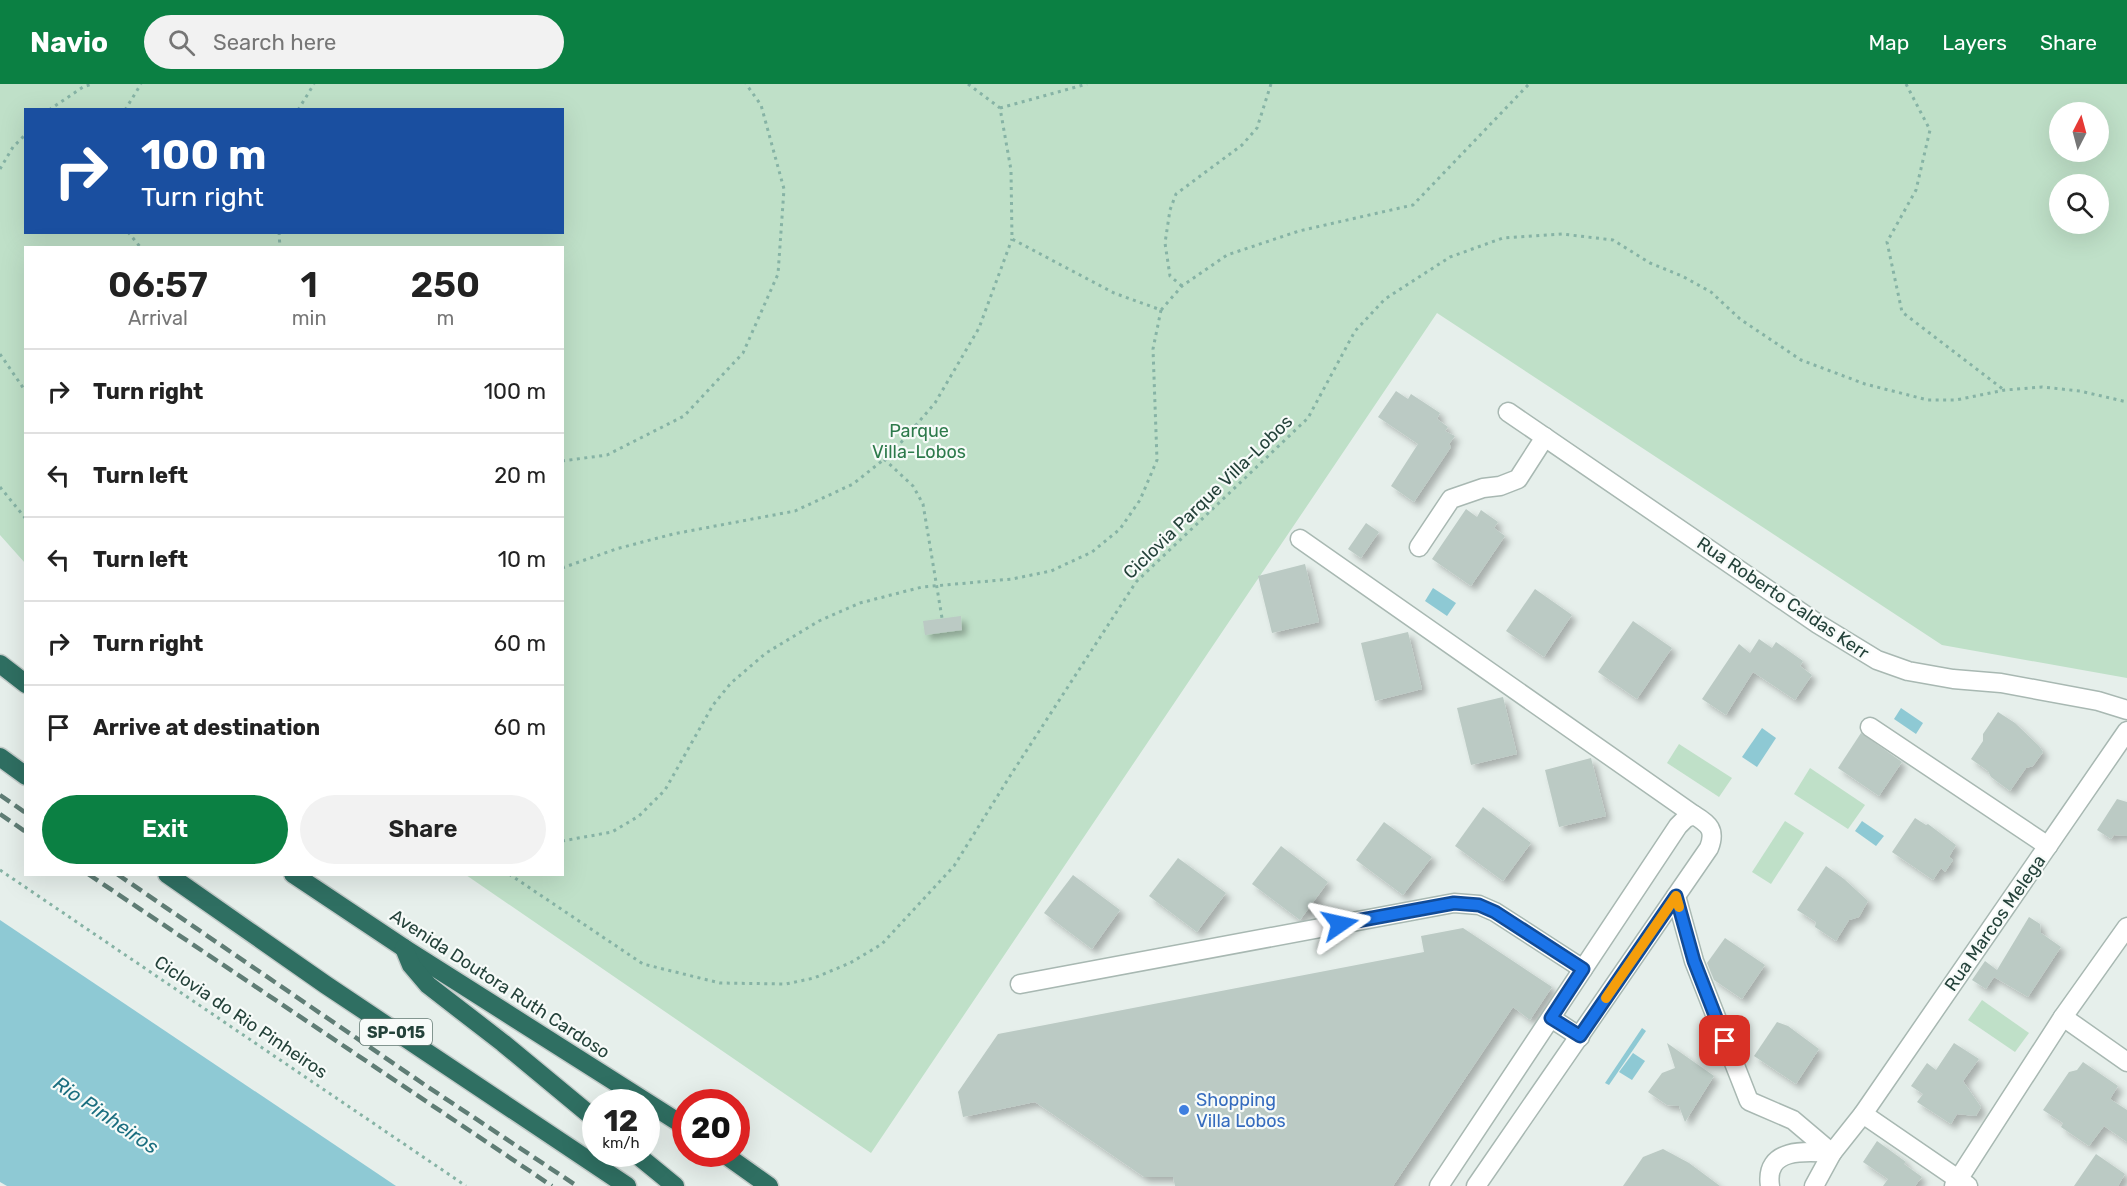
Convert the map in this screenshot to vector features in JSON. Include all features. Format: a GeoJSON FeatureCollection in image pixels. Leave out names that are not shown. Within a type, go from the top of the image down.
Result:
{"type":"FeatureCollection","features":[{"type":"Feature","properties":{"kind":"highway"},"geometry":{"type":"LineString","coordinates":[[0,664],[24,682]]}},
{"type":"Feature","properties":{"kind":"highway"},"geometry":{"type":"LineString","coordinates":[[0,757],[24,775]]}},
{"type":"Feature","properties":{"kind":"highway","name":"SP-015"},"geometry":{"type":"LineString","coordinates":[[170,876],[326,985],[627,1186]]}},
{"type":"Feature","properties":{"kind":"highway","name":"Avenida Doutora Ruth Cardoso"},"geometry":{"type":"LineString","coordinates":[[296,876],[404,948],[672,1118]]}},
{"type":"Feature","properties":{"kind":"highway"},"geometry":{"type":"LineString","coordinates":[[404,948],[411,965],[428,985],[582,1108]]}},
{"type":"Feature","properties":{"kind":"highway"},"geometry":{"type":"LineString","coordinates":[[652,1167],[675,1186]]}},
{"type":"Feature","properties":{"kind":"highway"},"geometry":{"type":"LineString","coordinates":[[742,1167],[769,1186]]}},
{"type":"Feature","properties":{"kind":"street","name":"Rua Roberto Caldas Kerr"},"geometry":{"type":"LineString","coordinates":[[1508,412],[1818,624],[1877,660],[1908,671],[1953,679],[2001,683],[2098,701],[2127,710]]}},
{"type":"Feature","properties":{"kind":"street"},"geometry":{"type":"LineString","coordinates":[[1419,548],[1451,499],[1518,479],[1545,437]]}},
{"type":"Feature","properties":{"kind":"street"},"geometry":{"type":"LineString","coordinates":[[1300,539],[1706,823],[1712,833],[1709,848],[1476,1186]]}},
{"type":"Feature","properties":{"kind":"street"},"geometry":{"type":"LineString","coordinates":[[1870,727],[2048,846]]}},
{"type":"Feature","properties":{"kind":"street","name":"Rua Marcos Melega"},"geometry":{"type":"LineString","coordinates":[[1814,1186],[1832,1153],[1863,1114],[2127,731]]}},
{"type":"Feature","properties":{"kind":"street"},"geometry":{"type":"LineString","coordinates":[[1439,1186],[1678,826],[1686,818],[1694,815]]}},
{"type":"Feature","properties":{"kind":"street"},"geometry":{"type":"LineString","coordinates":[[1676,896],[1694,961],[1749,1101],[1793,1120],[1832,1153]]}},
{"type":"Feature","properties":{"kind":"street"},"geometry":{"type":"LineString","coordinates":[[1020,984],[1454,903],[1479,905],[1495,912],[1583,969]]}},
{"type":"Feature","properties":{"kind":"street"},"geometry":{"type":"LineString","coordinates":[[1863,1114],[1960,1184],[2063,1017],[2127,927]]}},
{"type":"Feature","properties":{"kind":"street"},"geometry":{"type":"LineString","coordinates":[[2063,1017],[2127,1062]]}},
{"type":"Feature","properties":{"kind":"street"},"geometry":{"type":"LineString","coordinates":[[1551,1018],[1580,1036]]}},
{"type":"Feature","properties":{"kind":"street"},"geometry":{"type":"LineString","coordinates":[[1770,1186],[1769,1177],[1773,1166],[1784,1156],[1792,1152],[1832,1153]]}},
{"type":"Feature","properties":{"kind":"path"},"geometry":{"type":"LineString","coordinates":[[52,108],[83,87],[92,84]]}},
{"type":"Feature","properties":{"kind":"path"},"geometry":{"type":"LineString","coordinates":[[126,108],[141,84]]}},
{"type":"Feature","properties":{"kind":"path"},"geometry":{"type":"LineString","coordinates":[[299,108],[314,84]]}},
{"type":"Feature","properties":{"kind":"path"},"geometry":{"type":"LineString","coordinates":[[564,461],[607,455],[684,416],[743,353],[778,274],[784,189],[761,105],[746,84]]}},
{"type":"Feature","properties":{"kind":"path"},"geometry":{"type":"LineString","coordinates":[[564,567],[616,549],[673,534],[795,511],[853,484],[892,453],[935,403],[979,328],[1012,239],[1011,170],[1000,108],[968,84]]}},
{"type":"Feature","properties":{"kind":"path"},"geometry":{"type":"LineString","coordinates":[[1000,108],[1087,84]]}},
{"type":"Feature","properties":{"kind":"path"},"geometry":{"type":"LineString","coordinates":[[1182,286],[1170,276],[1165,243],[1170,210],[1176,194],[1242,145],[1257,128],[1271,84]]}},
{"type":"Feature","properties":{"kind":"path"},"geometry":{"type":"LineString","coordinates":[[564,841],[612,832],[639,816],[665,790],[713,705],[731,683],[766,653],[819,621],[860,603],[922,587],[1012,579],[1051,571],[1092,552],[1120,529],[1140,500],[1157,460],[1153,349],[1161,310],[1182,286],[1227,255],[1299,231],[1413,205],[1529,84]]}},
{"type":"Feature","properties":{"kind":"path"},"geometry":{"type":"LineString","coordinates":[[1906,84],[1930,130],[1916,190],[1887,242],[1902,312],[2005,390]]}},
{"type":"Feature","properties":{"kind":"path"},"geometry":{"type":"LineString","coordinates":[[0,169],[24,136]]}},
{"type":"Feature","properties":{"kind":"path"},"geometry":{"type":"LineString","coordinates":[[130,234],[139,246]]}},
{"type":"Feature","properties":{"kind":"path","name":"Ciclovia Parque Villa-Lobos"},"geometry":{"type":"LineString","coordinates":[[512,876],[643,964],[720,984],[786,984],[814,978],[850,963],[882,944],[954,866],[1136,582],[1308,418],[1355,331],[1385,299],[1450,257],[1503,238],[1562,234],[1612,240],[1650,263],[1682,276],[1711,292],[1740,320],[1801,360],[1865,384],[1928,400],[1956,400],[2005,390],[2042,387],[2080,391],[2127,402]]}},
{"type":"Feature","properties":{"kind":"path"},"geometry":{"type":"LineString","coordinates":[[1012,239],[1114,293],[1161,310]]}},
{"type":"Feature","properties":{"kind":"path"},"geometry":{"type":"LineString","coordinates":[[0,354],[24,389]]}},
{"type":"Feature","properties":{"kind":"path"},"geometry":{"type":"LineString","coordinates":[[884,459],[913,486],[923,504],[942,618]]}},
{"type":"Feature","properties":{"kind":"path"},"geometry":{"type":"LineString","coordinates":[[0,487],[24,517]]}},
{"type":"Feature","properties":{"kind":"path","name":"Ciclovia do Rio Pinheiros"},"geometry":{"type":"LineString","coordinates":[[0,870],[466,1186]]}},
{"type":"Feature","properties":{"kind":"green space","name":"Parque Villa-Lobos"},"geometry":{"type":"Polygon","coordinates":[[[0,84],[2127,84],[2127,678],[1942,645],[1437,313],[871,1153],[467,876],[564,876],[564,246],[24,246],[24,562],[0,535],[0,84]]]}},
{"type":"Feature","properties":{"kind":"green space"},"geometry":{"type":"Polygon","coordinates":[[[1679,744],[1732,778],[1719,797],[1667,763],[1679,744]]]}},
{"type":"Feature","properties":{"kind":"green space"},"geometry":{"type":"Polygon","coordinates":[[[1810,768],[1865,805],[1848,829],[1794,794],[1810,768]]]}},
{"type":"Feature","properties":{"kind":"green space"},"geometry":{"type":"Polygon","coordinates":[[[1785,821],[1804,833],[1771,884],[1752,872],[1785,821]]]}},
{"type":"Feature","properties":{"kind":"green space"},"geometry":{"type":"Polygon","coordinates":[[[1982,1000],[2029,1033],[2015,1052],[1968,1020],[1982,1000]]]}},
{"type":"Feature","properties":{"kind":"water"},"geometry":{"type":"Polygon","coordinates":[[[1433,588],[1456,603],[1447,616],[1425,601],[1433,588]]]}},
{"type":"Feature","properties":{"kind":"water"},"geometry":{"type":"Polygon","coordinates":[[[1901,708],[1923,723],[1916,734],[1894,719],[1901,708]]]}},
{"type":"Feature","properties":{"kind":"water"},"geometry":{"type":"Polygon","coordinates":[[[1762,728],[1776,738],[1757,767],[1742,757],[1762,728]]]}},
{"type":"Feature","properties":{"kind":"water"},"geometry":{"type":"Polygon","coordinates":[[[1862,821],[1884,836],[1876,846],[1855,831],[1862,821]]]}},
{"type":"Feature","properties":{"kind":"water","name":"Rio Pinheiros"},"geometry":{"type":"Polygon","coordinates":[[[0,920],[396,1186],[7,1186],[0,1182],[0,920]]]}},
{"type":"Feature","properties":{"kind":"water"},"geometry":{"type":"Polygon","coordinates":[[[1642,1028],[1646,1031],[1609,1085],[1605,1083],[1642,1028]]]}},
{"type":"Feature","properties":{"kind":"water"},"geometry":{"type":"Polygon","coordinates":[[[1633,1053],[1645,1061],[1632,1080],[1619,1072],[1633,1053]]]}},
{"type":"Feature","properties":{"kind":"building"},"geometry":{"type":"Polygon","coordinates":[[[1396,391],[1408,399],[1411,394],[1440,413],[1437,419],[1448,427],[1445,431],[1455,436],[1449,444],[1451,447],[1414,502],[1391,486],[1418,444],[1378,417],[1396,391]]]}},
{"type":"Feature","properties":{"kind":"building"},"geometry":{"type":"Polygon","coordinates":[[[1466,509],[1477,517],[1481,510],[1498,522],[1494,528],[1505,536],[1471,586],[1432,559],[1466,509]]]}},
{"type":"Feature","properties":{"kind":"building"},"geometry":{"type":"Polygon","coordinates":[[[1366,523],[1379,532],[1361,558],[1348,549],[1366,523]]]}},
{"type":"Feature","properties":{"kind":"building"},"geometry":{"type":"Polygon","coordinates":[[[1305,564],[1319,622],[1272,633],[1258,576],[1305,564]]]}},
{"type":"Feature","properties":{"kind":"building"},"geometry":{"type":"Polygon","coordinates":[[[1535,589],[1572,615],[1544,657],[1506,631],[1535,589]]]}},
{"type":"Feature","properties":{"kind":"building"},"geometry":{"type":"Polygon","coordinates":[[[961,616],[962,630],[925,635],[923,621],[961,616]]]}},
{"type":"Feature","properties":{"kind":"building"},"geometry":{"type":"Polygon","coordinates":[[[1633,621],[1672,648],[1637,699],[1598,672],[1633,621]]]}},
{"type":"Feature","properties":{"kind":"building"},"geometry":{"type":"Polygon","coordinates":[[[1408,632],[1422,689],[1375,701],[1361,643],[1408,632]]]}},
{"type":"Feature","properties":{"kind":"building"},"geometry":{"type":"Polygon","coordinates":[[[1759,639],[1772,648],[1776,642],[1803,661],[1800,666],[1812,675],[1795,700],[1753,672],[1726,715],[1702,699],[1739,644],[1750,653],[1759,639]]]}},
{"type":"Feature","properties":{"kind":"building"},"geometry":{"type":"Polygon","coordinates":[[[1503,697],[1517,754],[1471,765],[1457,708],[1503,697]]]}},
{"type":"Feature","properties":{"kind":"building"},"geometry":{"type":"Polygon","coordinates":[[[1998,712],[2015,723],[2043,752],[2033,766],[2026,768],[2010,791],[1971,759],[1983,741],[1983,734],[1998,712]]]}},
{"type":"Feature","properties":{"kind":"building"},"geometry":{"type":"Polygon","coordinates":[[[1861,733],[1902,762],[1879,796],[1838,768],[1861,733]]]}},
{"type":"Feature","properties":{"kind":"building"},"geometry":{"type":"Polygon","coordinates":[[[1591,758],[1606,816],[1559,827],[1545,770],[1591,758]]]}},
{"type":"Feature","properties":{"kind":"building"},"geometry":{"type":"Polygon","coordinates":[[[2117,799],[2127,802],[2127,836],[2114,835],[2111,839],[2097,830],[2117,799]]]}},
{"type":"Feature","properties":{"kind":"building"},"geometry":{"type":"Polygon","coordinates":[[[1483,807],[1531,843],[1503,881],[1455,846],[1483,807]]]}},
{"type":"Feature","properties":{"kind":"building"},"geometry":{"type":"Polygon","coordinates":[[[1915,818],[1928,824],[1956,845],[1949,857],[1953,860],[1945,872],[1941,868],[1933,880],[1892,852],[1915,818]]]}},
{"type":"Feature","properties":{"kind":"building"},"geometry":{"type":"Polygon","coordinates":[[[1384,822],[1432,857],[1403,895],[1356,860],[1384,822]]]}},
{"type":"Feature","properties":{"kind":"building"},"geometry":{"type":"Polygon","coordinates":[[[1281,846],[1328,882],[1300,920],[1252,884],[1281,846]]]}},
{"type":"Feature","properties":{"kind":"building"},"geometry":{"type":"Polygon","coordinates":[[[1178,858],[1226,893],[1197,932],[1149,896],[1178,858]]]}},
{"type":"Feature","properties":{"kind":"building"},"geometry":{"type":"Polygon","coordinates":[[[1826,866],[1868,901],[1859,917],[1849,920],[1836,941],[1815,927],[1816,922],[1797,910],[1826,866]]]}},
{"type":"Feature","properties":{"kind":"building"},"geometry":{"type":"Polygon","coordinates":[[[1073,875],[1120,910],[1092,949],[1044,913],[1073,875]]]}},
{"type":"Feature","properties":{"kind":"building"},"geometry":{"type":"Polygon","coordinates":[[[2029,917],[2040,924],[2041,933],[2061,947],[2028,997],[1994,977],[1986,989],[1972,980],[1985,961],[1997,970],[2029,917]]]}},
{"type":"Feature","properties":{"kind":"building","name":"Shopping Villa Lobos"},"geometry":{"type":"Polygon","coordinates":[[[1463,928],[1552,987],[1530,1020],[1513,1007],[1393,1186],[1175,1186],[1173,1177],[1144,1177],[1035,1102],[963,1117],[958,1092],[998,1034],[1424,952],[1421,936],[1463,928]]]}},
{"type":"Feature","properties":{"kind":"building"},"geometry":{"type":"Polygon","coordinates":[[[1725,938],[1765,965],[1742,999],[1714,980],[1707,963],[1725,938]]]}},
{"type":"Feature","properties":{"kind":"building"},"geometry":{"type":"Polygon","coordinates":[[[1777,1022],[1788,1026],[1819,1049],[1796,1084],[1754,1056],[1777,1022]]]}},
{"type":"Feature","properties":{"kind":"building"},"geometry":{"type":"Polygon","coordinates":[[[1667,1043],[1714,1076],[1685,1122],[1679,1106],[1667,1105],[1648,1092],[1662,1073],[1675,1068],[1667,1043]]]}},
{"type":"Feature","properties":{"kind":"building"},"geometry":{"type":"Polygon","coordinates":[[[1954,1043],[1979,1059],[1963,1081],[1981,1107],[1976,1116],[1957,1114],[1951,1124],[1917,1102],[1923,1094],[1911,1086],[1927,1063],[1936,1070],[1954,1043]]]}},
{"type":"Feature","properties":{"kind":"building"},"geometry":{"type":"Polygon","coordinates":[[[2083,1062],[2118,1086],[2110,1099],[2127,1110],[2127,1142],[2104,1126],[2089,1146],[2061,1127],[2063,1123],[2043,1110],[2069,1072],[2077,1070],[2083,1062]]]}},
{"type":"Feature","properties":{"kind":"building"},"geometry":{"type":"Polygon","coordinates":[[[1877,1141],[1922,1177],[1915,1186],[1883,1186],[1888,1179],[1863,1162],[1877,1141]]]}},
{"type":"Feature","properties":{"kind":"building"},"geometry":{"type":"Polygon","coordinates":[[[1663,1149],[1689,1163],[1720,1186],[1623,1186],[1643,1157],[1663,1149]]]}},
{"type":"Feature","properties":{"kind":"building"},"geometry":{"type":"Polygon","coordinates":[[[2096,1154],[2125,1174],[2118,1186],[2074,1186],[2096,1154]]]}},
{"type":"Feature","properties":{"kind":"railway"},"geometry":{"type":"LineString","coordinates":[[0,795],[24,812]]}},
{"type":"Feature","properties":{"kind":"railway"},"geometry":{"type":"LineString","coordinates":[[0,814],[24,831]]}},
{"type":"Feature","properties":{"kind":"railway"},"geometry":{"type":"LineString","coordinates":[[91,876],[552,1186]]}},
{"type":"Feature","properties":{"kind":"railway"},"geometry":{"type":"LineString","coordinates":[[120,876],[577,1186]]}},
{"type":"Feature","properties":{"kind":"slow traffic"},"geometry":{"type":"LineString","coordinates":[[1606,998],[1676,896],[1679,907]]}},
{"type":"Feature","properties":{"kind":"place","name":"Shopping Villa Lobos"},"geometry":{"type":"Point","coordinates":[1184,1110]}},
{"type":"Feature","properties":{"kind":"route"},"geometry":{"type":"LineString","coordinates":[[1340,924],[1454,903],[1479,905],[1495,912],[1583,969],[1551,1018],[1580,1036],[1676,896],[1694,961],[1725,1041]]}}]}
